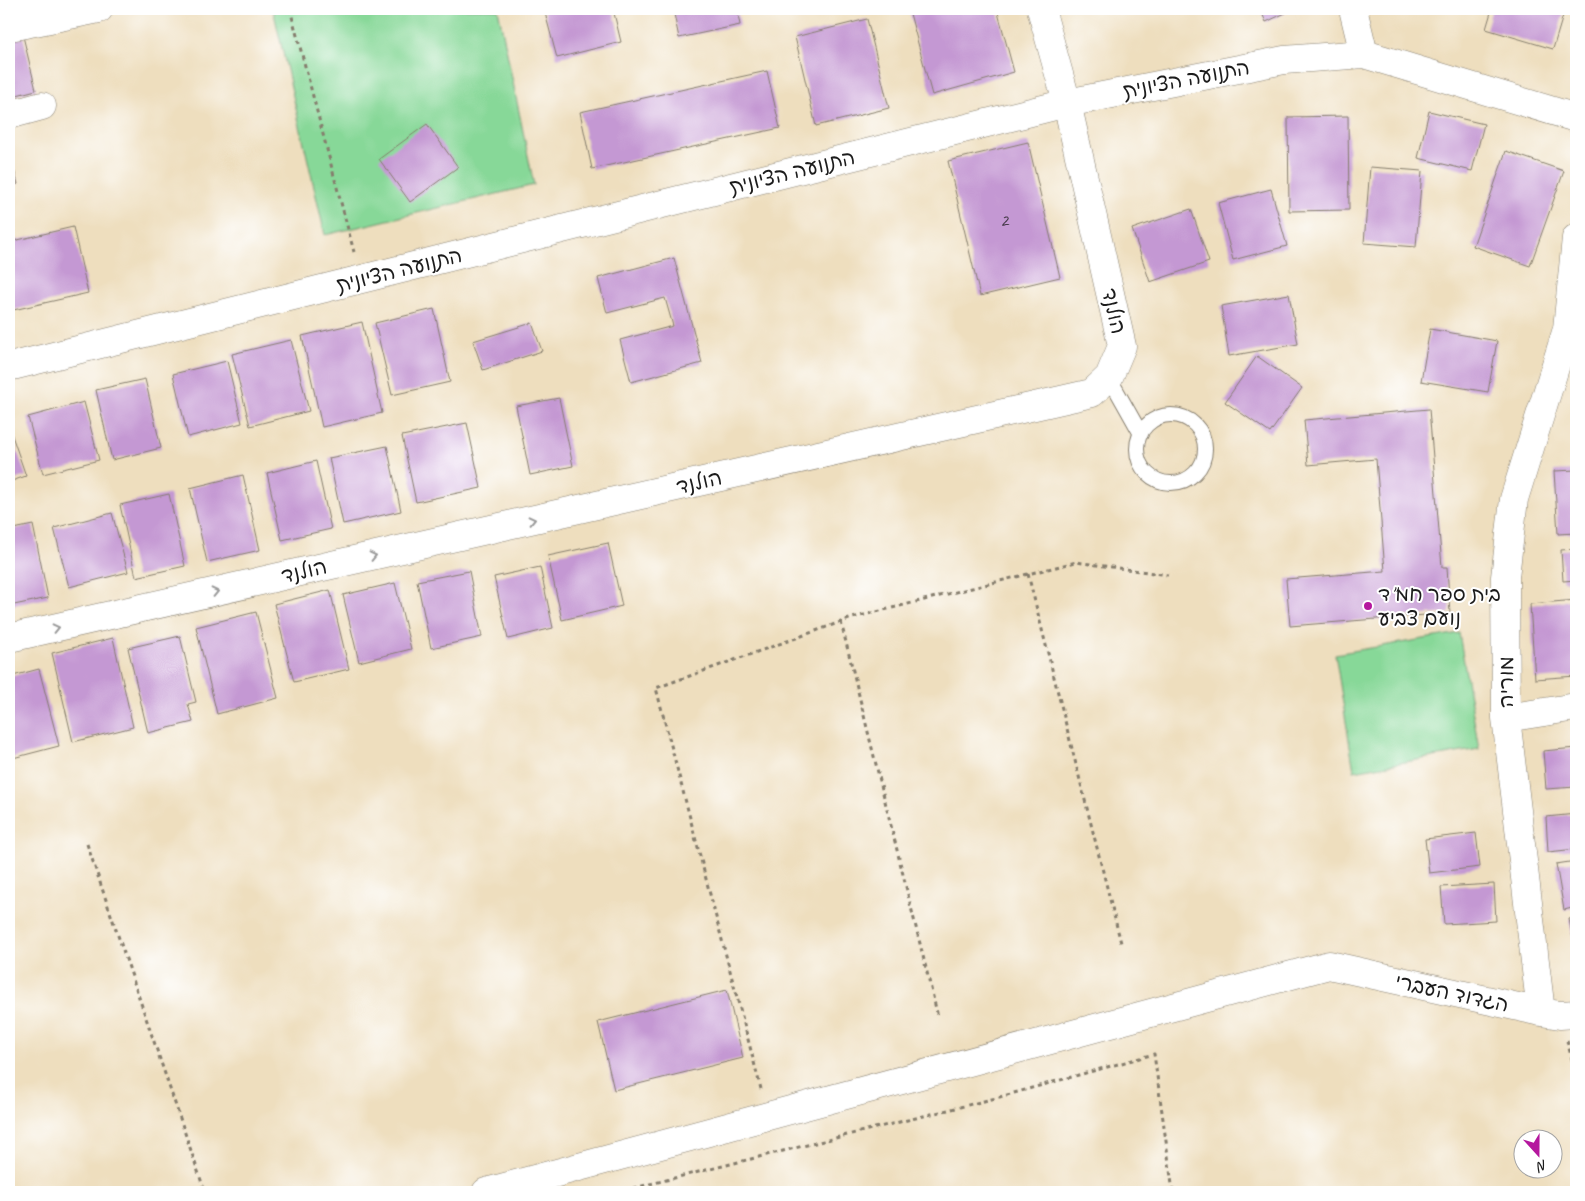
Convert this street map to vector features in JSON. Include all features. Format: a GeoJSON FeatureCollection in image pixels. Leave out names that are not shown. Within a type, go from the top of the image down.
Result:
{"type":"FeatureCollection","features":[{"type":"Feature","properties":{"kind":"street"},"geometry":{"type":"LineString","coordinates":[[13,17],[99,9]]}},
{"type":"Feature","properties":{"kind":"street","name":"הולנד"},"geometry":{"type":"LineString","coordinates":[[9,638],[1101,385],[1122,346],[1067,103],[1041,9]]}},
{"type":"Feature","properties":{"kind":"street"},"geometry":{"type":"LineString","coordinates":[[1352,9],[1364,54]]}},
{"type":"Feature","properties":{"kind":"street","name":"התנועה הציונית"},"geometry":{"type":"LineString","coordinates":[[9,367],[1067,103],[1284,60],[1364,54],[1576,118]]}},
{"type":"Feature","properties":{"kind":"street"},"geometry":{"type":"LineString","coordinates":[[9,115],[42,106]]}},
{"type":"Feature","properties":{"kind":"street","name":"מוריה"},"geometry":{"type":"LineString","coordinates":[[1541,1012],[1506,718],[1505,577],[1514,499],[1567,328],[1576,238]]}},
{"type":"Feature","properties":{"kind":"street"},"geometry":{"type":"LineString","coordinates":[[1506,718],[1576,707]]}},
{"type":"Feature","properties":{"kind":"street","name":"הגדוד העברי"},"geometry":{"type":"LineString","coordinates":[[768,1116],[1329,965],[1541,1012],[1560,1015],[1576,1014]]}},
{"type":"Feature","properties":{"kind":"street"},"geometry":{"type":"LineString","coordinates":[[486,1192],[768,1116]]}},
{"type":"Feature","properties":{"kind":"lane"},"geometry":{"type":"LineString","coordinates":[[1101,385],[1141,434]]}},
{"type":"Feature","properties":{"kind":"lane"},"geometry":{"type":"LineString","coordinates":[[1179,416],[1190,421],[1198,428],[1204,442],[1205,454],[1202,464],[1190,477],[1174,483],[1162,482],[1151,477],[1140,464],[1137,445],[1141,434],[1148,424],[1158,418],[1179,416]]}},
{"type":"Feature","properties":{"kind":"path"},"geometry":{"type":"LineString","coordinates":[[290,9],[361,280]]}},
{"type":"Feature","properties":{"kind":"path"},"geometry":{"type":"LineString","coordinates":[[768,1116],[656,688],[852,618],[1076,562],[1168,575]]}},
{"type":"Feature","properties":{"kind":"path"},"geometry":{"type":"LineString","coordinates":[[1028,574],[1121,943]]}},
{"type":"Feature","properties":{"kind":"path"},"geometry":{"type":"LineString","coordinates":[[841,622],[938,1017]]}},
{"type":"Feature","properties":{"kind":"path"},"geometry":{"type":"LineString","coordinates":[[87,844],[205,1192]]}},
{"type":"Feature","properties":{"kind":"path"},"geometry":{"type":"LineString","coordinates":[[618,1192],[986,1101],[1154,1054],[1173,1192]]}},
{"type":"Feature","properties":{"kind":"green space"},"geometry":{"type":"Polygon","coordinates":[[[273,9],[498,9],[534,185],[325,235],[273,9]]]}},
{"type":"Feature","properties":{"kind":"green space"},"geometry":{"type":"Polygon","coordinates":[[[1459,633],[1479,749],[1354,771],[1335,654],[1459,633]]]}},
{"type":"Feature","properties":{"kind":"building"},"geometry":{"type":"Polygon","coordinates":[[[544,9],[613,9],[621,42],[557,58],[544,9]]]}},
{"type":"Feature","properties":{"kind":"building"},"geometry":{"type":"Polygon","coordinates":[[[673,9],[737,9],[740,25],[679,38],[673,9]]]}},
{"type":"Feature","properties":{"kind":"building"},"geometry":{"type":"Polygon","coordinates":[[[997,9],[1014,72],[932,95],[909,10],[997,9]]]}},
{"type":"Feature","properties":{"kind":"building"},"geometry":{"type":"Polygon","coordinates":[[[1260,9],[1294,9],[1266,22],[1260,9]]]}},
{"type":"Feature","properties":{"kind":"building"},"geometry":{"type":"Polygon","coordinates":[[[1492,9],[1565,9],[1553,49],[1486,29],[1492,9]]]}},
{"type":"Feature","properties":{"kind":"building"},"geometry":{"type":"Polygon","coordinates":[[[867,19],[889,108],[816,126],[795,37],[867,19]]]}},
{"type":"Feature","properties":{"kind":"building"},"geometry":{"type":"Polygon","coordinates":[[[22,32],[36,90],[9,97],[9,35],[22,32]]]}},
{"type":"Feature","properties":{"kind":"building"},"geometry":{"type":"Polygon","coordinates":[[[767,71],[780,128],[592,169],[580,112],[767,71]]]}},
{"type":"Feature","properties":{"kind":"building"},"geometry":{"type":"Polygon","coordinates":[[[1429,111],[1484,124],[1472,171],[1418,158],[1429,111]]]}},
{"type":"Feature","properties":{"kind":"building"},"geometry":{"type":"Polygon","coordinates":[[[1348,116],[1349,210],[1289,211],[1288,117],[1348,116]]]}},
{"type":"Feature","properties":{"kind":"building"},"geometry":{"type":"Polygon","coordinates":[[[427,124],[458,167],[410,202],[379,159],[427,124]]]}},
{"type":"Feature","properties":{"kind":"building"},"geometry":{"type":"Polygon","coordinates":[[[1028,142],[1060,277],[980,296],[948,161],[1028,142]]]}},
{"type":"Feature","properties":{"kind":"building"},"geometry":{"type":"Polygon","coordinates":[[[9,151],[18,184],[9,187],[9,151]]]}},
{"type":"Feature","properties":{"kind":"building"},"geometry":{"type":"Polygon","coordinates":[[[1506,151],[1564,171],[1530,266],[1473,246],[1506,151]]]}},
{"type":"Feature","properties":{"kind":"building"},"geometry":{"type":"Polygon","coordinates":[[[1370,167],[1422,171],[1416,247],[1364,243],[1370,167]]]}},
{"type":"Feature","properties":{"kind":"building"},"geometry":{"type":"Polygon","coordinates":[[[1271,189],[1287,246],[1233,260],[1218,203],[1271,189]]]}},
{"type":"Feature","properties":{"kind":"building"},"geometry":{"type":"Polygon","coordinates":[[[1191,209],[1209,262],[1150,282],[1132,229],[1191,209]]]}},
{"type":"Feature","properties":{"kind":"building"},"geometry":{"type":"Polygon","coordinates":[[[73,227],[88,293],[9,311],[9,242],[73,227]]]}},
{"type":"Feature","properties":{"kind":"building"},"geometry":{"type":"Polygon","coordinates":[[[674,258],[702,363],[631,382],[620,340],[673,326],[665,298],[607,313],[598,278],[674,258]]]}},
{"type":"Feature","properties":{"kind":"building"},"geometry":{"type":"Polygon","coordinates":[[[1289,294],[1298,344],[1229,356],[1221,306],[1289,294]]]}},
{"type":"Feature","properties":{"kind":"building"},"geometry":{"type":"Polygon","coordinates":[[[434,309],[450,382],[392,395],[375,323],[434,309]]]}},
{"type":"Feature","properties":{"kind":"building"},"geometry":{"type":"Polygon","coordinates":[[[362,322],[382,413],[322,427],[302,336],[362,322]]]}},
{"type":"Feature","properties":{"kind":"building"},"geometry":{"type":"Polygon","coordinates":[[[532,323],[542,351],[483,370],[473,341],[532,323]]]}},
{"type":"Feature","properties":{"kind":"building"},"geometry":{"type":"Polygon","coordinates":[[[1430,329],[1497,341],[1488,392],[1421,381],[1430,329]]]}},
{"type":"Feature","properties":{"kind":"building"},"geometry":{"type":"Polygon","coordinates":[[[291,340],[309,411],[250,426],[232,354],[291,340]]]}},
{"type":"Feature","properties":{"kind":"building"},"geometry":{"type":"Polygon","coordinates":[[[1257,356],[1302,388],[1270,433],[1225,402],[1257,356]]]}},
{"type":"Feature","properties":{"kind":"building"},"geometry":{"type":"Polygon","coordinates":[[[227,361],[242,423],[188,437],[173,374],[227,361]]]}},
{"type":"Feature","properties":{"kind":"building"},"geometry":{"type":"Polygon","coordinates":[[[145,379],[161,448],[112,460],[96,390],[145,379]]]}},
{"type":"Feature","properties":{"kind":"building"},"geometry":{"type":"Polygon","coordinates":[[[559,398],[573,466],[530,475],[516,406],[559,398]]]}},
{"type":"Feature","properties":{"kind":"building"},"geometry":{"type":"Polygon","coordinates":[[[84,402],[99,460],[43,474],[28,417],[84,402]]]}},
{"type":"Feature","properties":{"kind":"building"},"geometry":{"type":"Polygon","coordinates":[[[1429,409],[1442,567],[1447,567],[1450,613],[1290,626],[1286,579],[1385,571],[1376,459],[1308,465],[1304,420],[1429,409]]]}},
{"type":"Feature","properties":{"kind":"building"},"geometry":{"type":"Polygon","coordinates":[[[467,423],[481,488],[416,502],[402,436],[467,423]]]}},
{"type":"Feature","properties":{"kind":"building"},"geometry":{"type":"Polygon","coordinates":[[[9,427],[26,476],[9,482],[9,427]]]}},
{"type":"Feature","properties":{"kind":"building"},"geometry":{"type":"Polygon","coordinates":[[[387,446],[401,511],[343,524],[329,458],[387,446]]]}},
{"type":"Feature","properties":{"kind":"building"},"geometry":{"type":"Polygon","coordinates":[[[316,461],[331,529],[282,540],[267,473],[316,461]]]}},
{"type":"Feature","properties":{"kind":"building"},"geometry":{"type":"Polygon","coordinates":[[[1576,470],[1576,533],[1558,534],[1554,471],[1576,470]]]}},
{"type":"Feature","properties":{"kind":"building"},"geometry":{"type":"Polygon","coordinates":[[[243,475],[260,550],[207,562],[190,488],[243,475]]]}},
{"type":"Feature","properties":{"kind":"building"},"geometry":{"type":"Polygon","coordinates":[[[169,494],[185,566],[136,577],[120,505],[169,494]]]}},
{"type":"Feature","properties":{"kind":"building"},"geometry":{"type":"Polygon","coordinates":[[[112,513],[128,572],[69,587],[54,528],[112,513]]]}},
{"type":"Feature","properties":{"kind":"building"},"geometry":{"type":"Polygon","coordinates":[[[33,525],[48,598],[9,606],[9,530],[33,525]]]}},
{"type":"Feature","properties":{"kind":"building"},"geometry":{"type":"Polygon","coordinates":[[[608,543],[622,606],[562,620],[548,556],[608,543]]]}},
{"type":"Feature","properties":{"kind":"building"},"geometry":{"type":"Polygon","coordinates":[[[1576,549],[1576,580],[1563,581],[1561,550],[1576,549]]]}},
{"type":"Feature","properties":{"kind":"building"},"geometry":{"type":"Polygon","coordinates":[[[540,567],[553,628],[508,639],[494,577],[540,567]]]}},
{"type":"Feature","properties":{"kind":"building"},"geometry":{"type":"Polygon","coordinates":[[[469,571],[482,637],[431,648],[417,581],[469,571]]]}},
{"type":"Feature","properties":{"kind":"building"},"geometry":{"type":"Polygon","coordinates":[[[395,583],[411,649],[359,662],[343,595],[395,583]]]}},
{"type":"Feature","properties":{"kind":"building"},"geometry":{"type":"Polygon","coordinates":[[[330,590],[349,669],[294,682],[274,604],[330,590]]]}},
{"type":"Feature","properties":{"kind":"building"},"geometry":{"type":"Polygon","coordinates":[[[1576,600],[1576,676],[1535,679],[1530,604],[1576,600]]]}},
{"type":"Feature","properties":{"kind":"building"},"geometry":{"type":"Polygon","coordinates":[[[256,612],[278,698],[217,714],[196,627],[256,612]]]}},
{"type":"Feature","properties":{"kind":"building"},"geometry":{"type":"Polygon","coordinates":[[[180,636],[196,702],[188,704],[193,722],[148,733],[128,648],[180,636]]]}},
{"type":"Feature","properties":{"kind":"building"},"geometry":{"type":"Polygon","coordinates":[[[113,638],[133,727],[73,742],[52,653],[113,638]]]}},
{"type":"Feature","properties":{"kind":"building"},"geometry":{"type":"Polygon","coordinates":[[[39,669],[59,746],[9,759],[9,677],[39,669]]]}},
{"type":"Feature","properties":{"kind":"building"},"geometry":{"type":"Polygon","coordinates":[[[1576,748],[1576,787],[1546,789],[1543,751],[1576,748]]]}},
{"type":"Feature","properties":{"kind":"building"},"geometry":{"type":"Polygon","coordinates":[[[1576,814],[1576,849],[1548,852],[1546,817],[1576,814]]]}},
{"type":"Feature","properties":{"kind":"building"},"geometry":{"type":"Polygon","coordinates":[[[1476,833],[1480,867],[1429,873],[1425,839],[1476,833]]]}},
{"type":"Feature","properties":{"kind":"building"},"geometry":{"type":"Polygon","coordinates":[[[1576,861],[1576,907],[1564,910],[1556,864],[1576,861]]]}},
{"type":"Feature","properties":{"kind":"building"},"geometry":{"type":"Polygon","coordinates":[[[1494,884],[1496,921],[1444,924],[1441,887],[1494,884]]]}},
{"type":"Feature","properties":{"kind":"building"},"geometry":{"type":"Polygon","coordinates":[[[1576,917],[1576,949],[1575,949],[1569,919],[1576,917]]]}},
{"type":"Feature","properties":{"kind":"building"},"geometry":{"type":"Polygon","coordinates":[[[727,990],[743,1058],[614,1090],[598,1022],[727,990]]]}},
{"type":"Feature","properties":{"kind":"place","name":"בית ספר חמ\"ד נועם צביע"},"geometry":{"type":"Point","coordinates":[1368,606]}}]}
